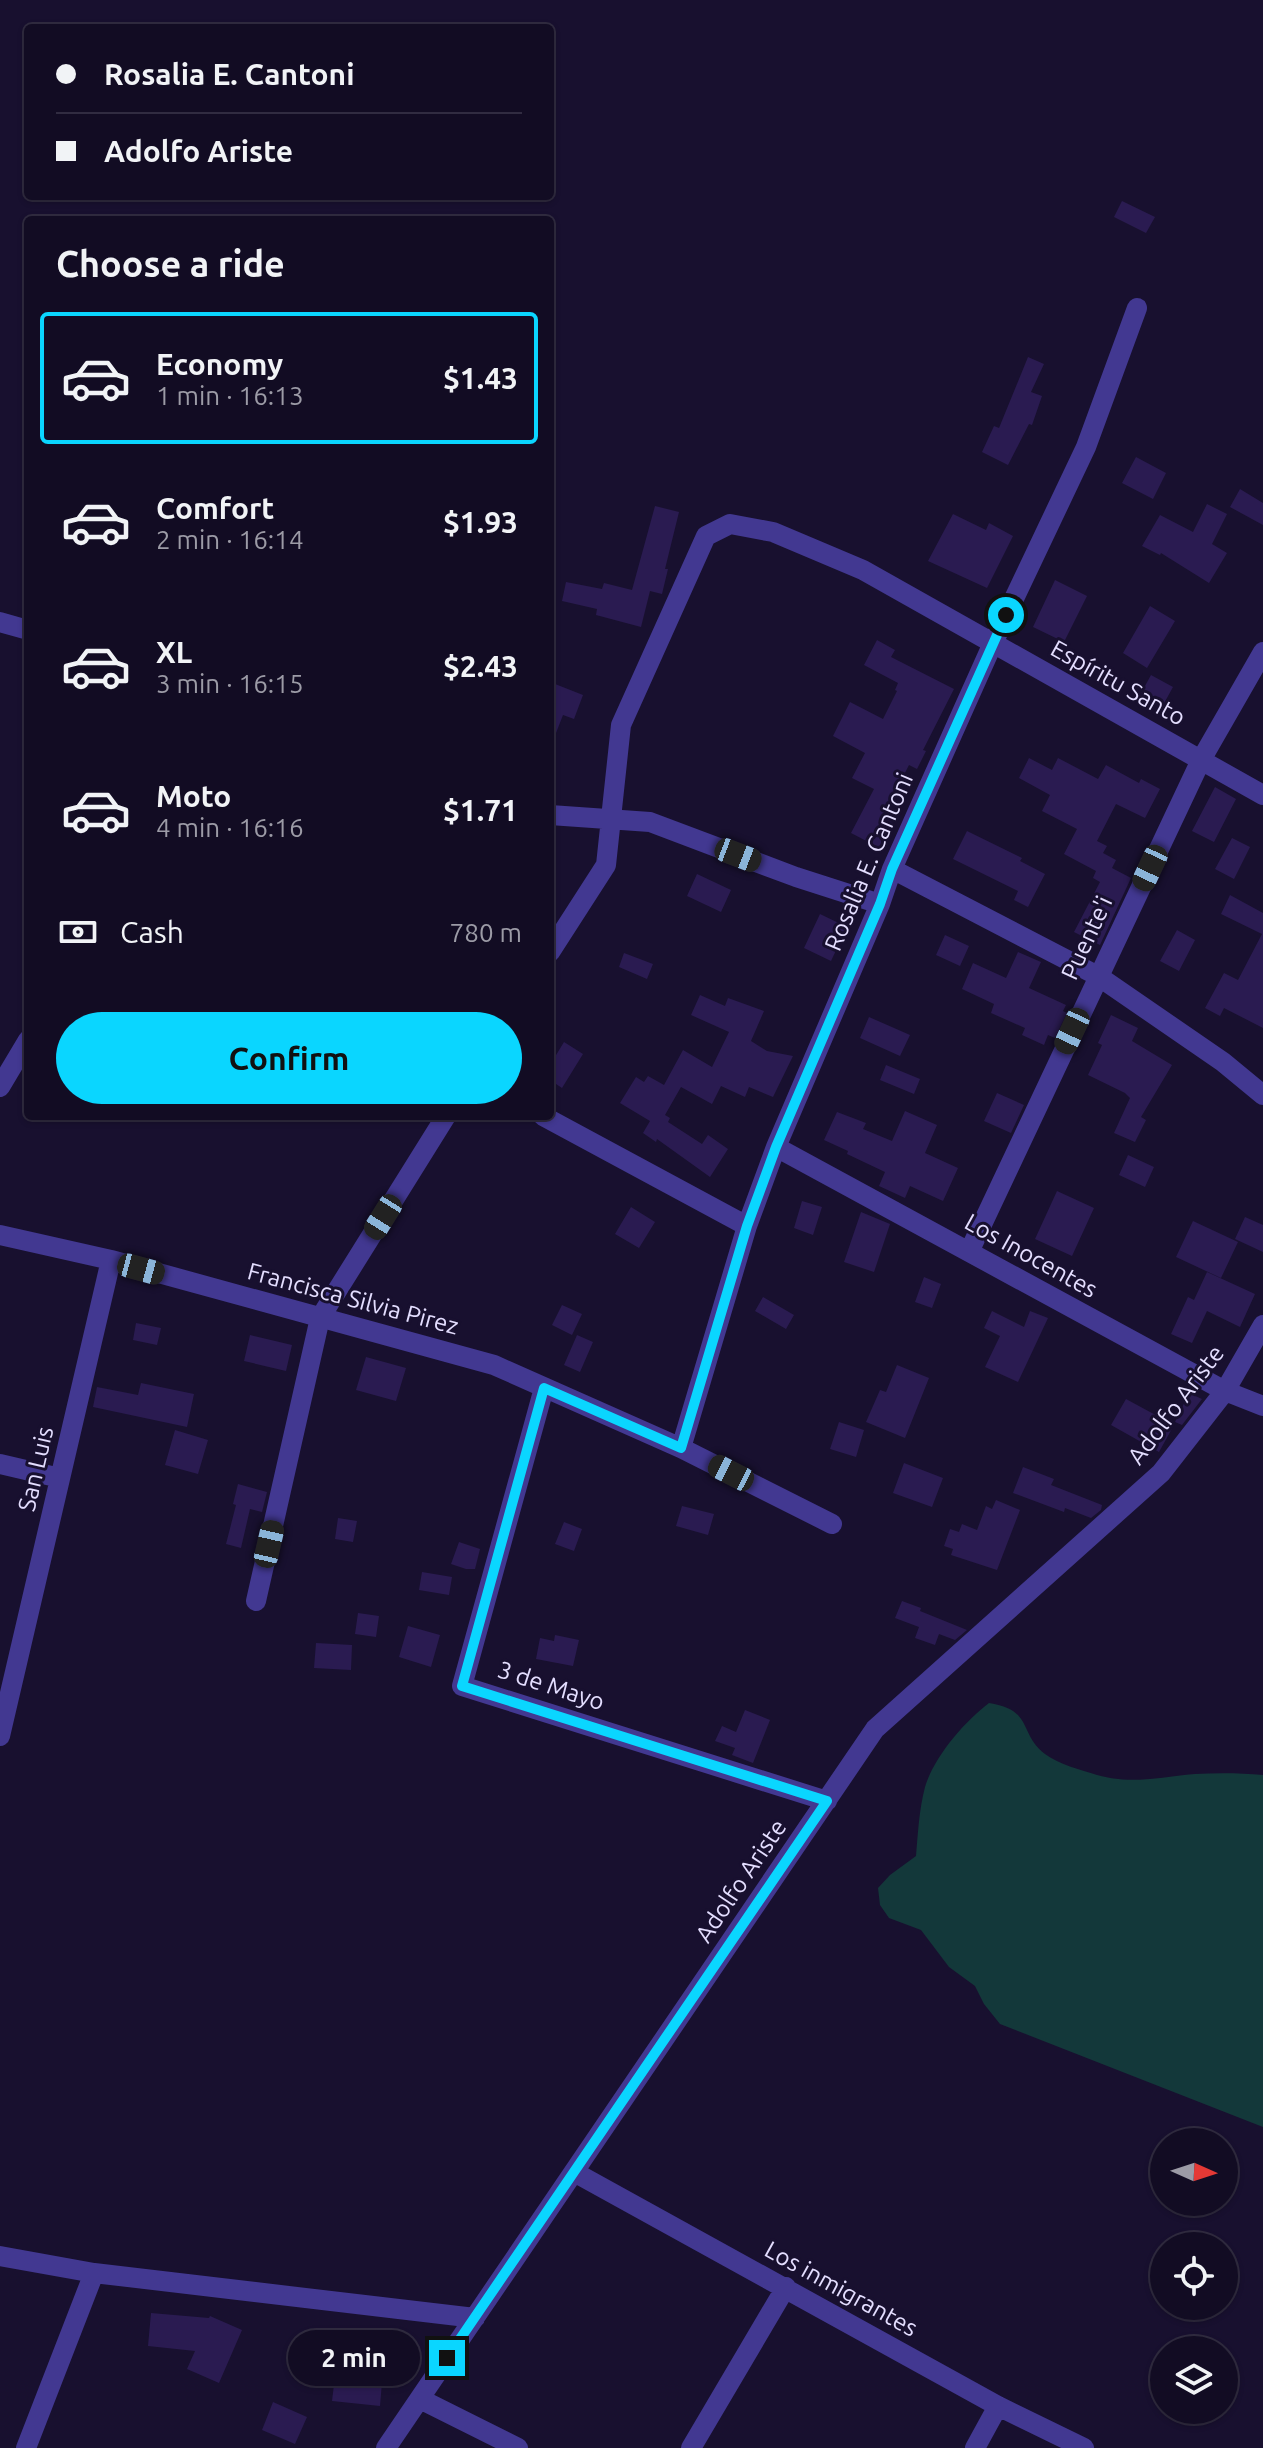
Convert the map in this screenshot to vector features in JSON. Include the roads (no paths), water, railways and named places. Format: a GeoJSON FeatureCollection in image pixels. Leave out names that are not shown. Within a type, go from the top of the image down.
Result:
{"type":"FeatureCollection","features":[{"type":"Feature","properties":{"kind":"street","name":"Rosalia E. Cantoni"},"geometry":{"type":"LineString","coordinates":[[681,1448],[747,1226],[776,1147],[880,904],[892,869],[993,643],[1086,447],[1137,308]]}},
{"type":"Feature","properties":{"kind":"street","name":"Espíritu Santo"},"geometry":{"type":"LineString","coordinates":[[554,946],[606,865],[621,725],[706,536],[730,524],[773,532],[863,570],[1263,795]]}},
{"type":"Feature","properties":{"kind":"street"},"geometry":{"type":"LineString","coordinates":[[0,622],[24,629]]}},
{"type":"Feature","properties":{"kind":"street","name":"Puente'i"},"geometry":{"type":"LineString","coordinates":[[969,1252],[1201,760],[1263,652]]}},
{"type":"Feature","properties":{"kind":"street"},"geometry":{"type":"LineString","coordinates":[[554,815],[650,822],[796,877],[880,904]]}},
{"type":"Feature","properties":{"kind":"street"},"geometry":{"type":"LineString","coordinates":[[892,869],[1098,976],[1223,1062],[1263,1095]]}},
{"type":"Feature","properties":{"kind":"street"},"geometry":{"type":"LineString","coordinates":[[0,1087],[24,1047]]}},
{"type":"Feature","properties":{"kind":"street"},"geometry":{"type":"LineString","coordinates":[[256,1601],[320,1318],[444,1120]]}},
{"type":"Feature","properties":{"kind":"street"},"geometry":{"type":"LineString","coordinates":[[550,1120],[747,1226]]}},
{"type":"Feature","properties":{"kind":"street","name":"Los Inocentes"},"geometry":{"type":"LineString","coordinates":[[776,1147],[1225,1391],[1263,1406]]}},
{"type":"Feature","properties":{"kind":"street","name":"Francisca Silvia Pirez"},"geometry":{"type":"LineString","coordinates":[[0,1235],[111,1260],[494,1365],[681,1448],[832,1524]]}},
{"type":"Feature","properties":{"kind":"street","name":"San Luis"},"geometry":{"type":"LineString","coordinates":[[0,1736],[111,1260]]}},
{"type":"Feature","properties":{"kind":"street","name":"Adolfo Ariste"},"geometry":{"type":"LineString","coordinates":[[386,2448],[875,1729],[1161,1473],[1225,1391],[1263,1325]]}},
{"type":"Feature","properties":{"kind":"street","name":"3 de Mayo"},"geometry":{"type":"LineString","coordinates":[[544,1388],[462,1686],[827,1801]]}},
{"type":"Feature","properties":{"kind":"street"},"geometry":{"type":"LineString","coordinates":[[0,1464],[60,1478]]}},
{"type":"Feature","properties":{"kind":"street","name":"Los inmigrantes"},"geometry":{"type":"LineString","coordinates":[[574,2172],[998,2406],[1084,2448]]}},
{"type":"Feature","properties":{"kind":"street"},"geometry":{"type":"LineString","coordinates":[[0,2256],[94,2273],[475,2318]]}},
{"type":"Feature","properties":{"kind":"street"},"geometry":{"type":"LineString","coordinates":[[26,2448],[94,2273]]}},
{"type":"Feature","properties":{"kind":"street"},"geometry":{"type":"LineString","coordinates":[[691,2448],[786,2287]]}},
{"type":"Feature","properties":{"kind":"street"},"geometry":{"type":"LineString","coordinates":[[420,2399],[518,2448]]}},
{"type":"Feature","properties":{"kind":"street"},"geometry":{"type":"LineString","coordinates":[[975,2448],[998,2406]]}}]}
